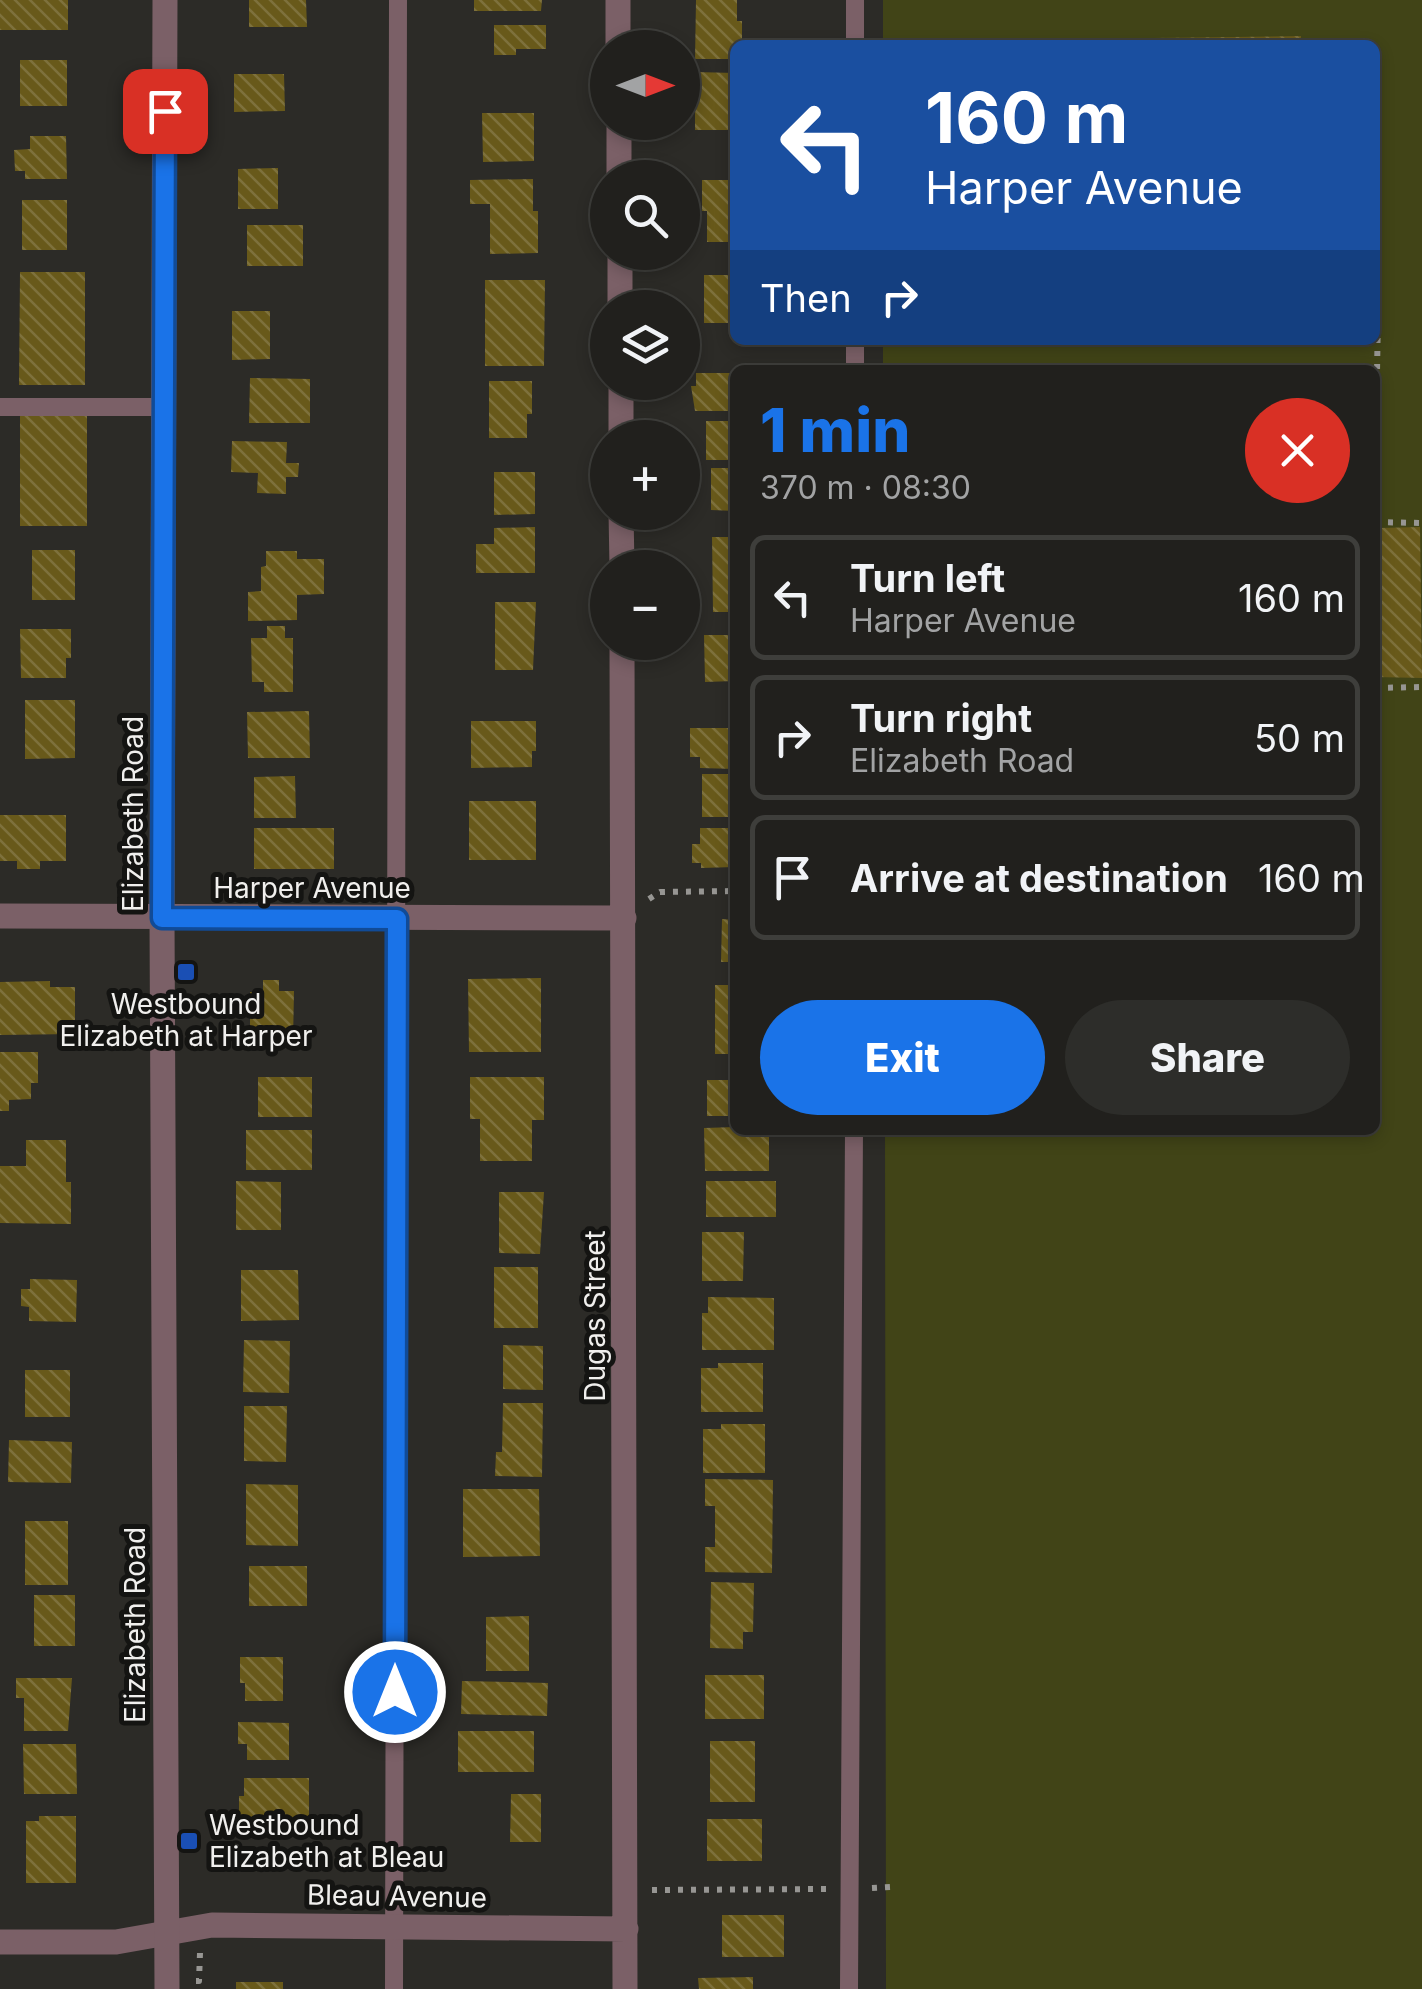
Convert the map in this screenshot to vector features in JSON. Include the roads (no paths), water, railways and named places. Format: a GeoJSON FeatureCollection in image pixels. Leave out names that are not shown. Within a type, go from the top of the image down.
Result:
{"type":"FeatureCollection","features":[{"type":"Feature","properties":{"kind":"street","name":"Elizabeth Road"},"geometry":{"type":"LineString","coordinates":[[165,0],[162,918],[167,1989]]}},
{"type":"Feature","properties":{"kind":"street"},"geometry":{"type":"LineString","coordinates":[[618,0],[618,30]]}},
{"type":"Feature","properties":{"kind":"street","name":"Dugas Street"},"geometry":{"type":"LineString","coordinates":[[622,660],[625,1989]]}},
{"type":"Feature","properties":{"kind":"street","name":"Harper Avenue"},"geometry":{"type":"LineString","coordinates":[[0,916],[624,918]]}},
{"type":"Feature","properties":{"kind":"street","name":"Bleau Avenue"},"geometry":{"type":"LineString","coordinates":[[0,1942],[116,1942],[212,1925],[626,1929]]}},
{"type":"Feature","properties":{"kind":"lane"},"geometry":{"type":"LineString","coordinates":[[394,1989],[398,0]]}},
{"type":"Feature","properties":{"kind":"lane"},"geometry":{"type":"LineString","coordinates":[[856,0],[856,40]]}},
{"type":"Feature","properties":{"kind":"lane"},"geometry":{"type":"LineString","coordinates":[[0,407],[164,407]]}},
{"type":"Feature","properties":{"kind":"lane"},"geometry":{"type":"LineString","coordinates":[[849,1989],[854,1135]]}},
{"type":"Feature","properties":{"kind":"place","name":"Westbound Elizabeth at Harper"},"geometry":{"type":"Point","coordinates":[186,972]}},
{"type":"Feature","properties":{"kind":"place","name":"Westbound Elizabeth at Bleau"},"geometry":{"type":"Point","coordinates":[189,1841]}}]}
